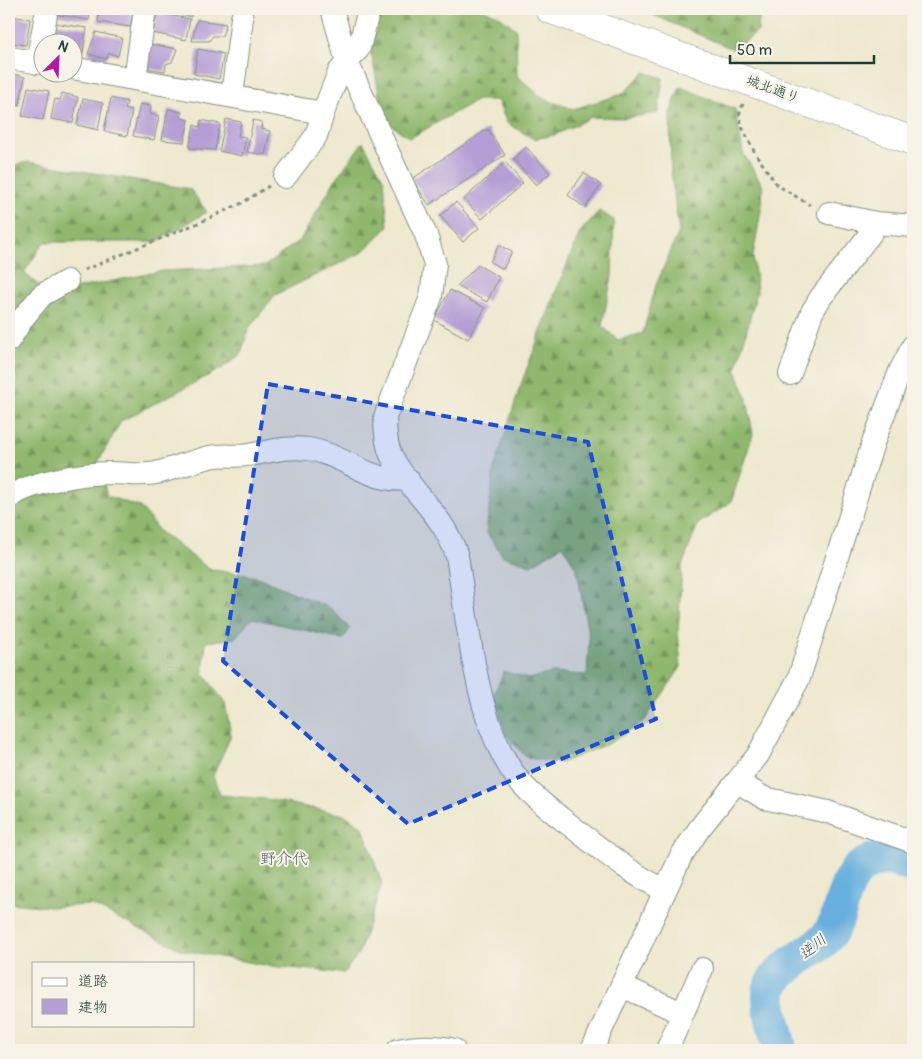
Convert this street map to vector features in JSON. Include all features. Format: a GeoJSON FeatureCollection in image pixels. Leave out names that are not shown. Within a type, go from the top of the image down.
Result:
{"type":"FeatureCollection","features":[{"type":"Feature","properties":{"kind":"street"},"geometry":{"type":"LineString","coordinates":[[44,32],[47,9]]}},
{"type":"Feature","properties":{"kind":"street"},"geometry":{"type":"LineString","coordinates":[[135,79],[145,9]]}},
{"type":"Feature","properties":{"kind":"street"},"geometry":{"type":"LineString","coordinates":[[332,9],[347,62],[426,235],[435,264],[431,297],[384,417],[391,455],[437,515],[451,537],[457,556],[486,710],[498,748],[521,783],[538,800],[619,863],[645,881],[665,890]]}},
{"type":"Feature","properties":{"kind":"street"},"geometry":{"type":"LineString","coordinates":[[285,177],[316,136],[338,72],[359,48],[370,9]]}},
{"type":"Feature","properties":{"kind":"street","name":"城北通り"},"geometry":{"type":"LineString","coordinates":[[548,9],[752,81],[913,141]]}},
{"type":"Feature","properties":{"kind":"street"},"geometry":{"type":"LineString","coordinates":[[232,96],[242,18]]}},
{"type":"Feature","properties":{"kind":"street"},"geometry":{"type":"LineString","coordinates":[[9,58],[32,62]]}},
{"type":"Feature","properties":{"kind":"street"},"geometry":{"type":"LineString","coordinates":[[82,70],[323,113]]}},
{"type":"Feature","properties":{"kind":"street"},"geometry":{"type":"LineString","coordinates":[[829,213],[876,223],[913,226]]}},
{"type":"Feature","properties":{"kind":"street"},"geometry":{"type":"LineString","coordinates":[[790,374],[812,312],[820,298],[871,233],[876,223]]}},
{"type":"Feature","properties":{"kind":"street"},"geometry":{"type":"LineString","coordinates":[[9,340],[22,318],[42,295],[67,281]]}},
{"type":"Feature","properties":{"kind":"street"},"geometry":{"type":"LineString","coordinates":[[592,1050],[665,890],[690,842],[738,782],[781,714],[799,678],[873,443],[900,371],[913,346]]}},
{"type":"Feature","properties":{"kind":"street"},"geometry":{"type":"LineString","coordinates":[[9,498],[13,494],[38,485],[75,477],[110,473],[154,473],[211,457],[249,455],[292,448],[309,449],[386,480],[408,479]]}},
{"type":"Feature","properties":{"kind":"street"},"geometry":{"type":"LineString","coordinates":[[738,782],[764,798],[828,812],[913,842]]}},
{"type":"Feature","properties":{"kind":"street"},"geometry":{"type":"LineString","coordinates":[[667,1050],[702,969]]}},
{"type":"Feature","properties":{"kind":"street"},"geometry":{"type":"LineString","coordinates":[[622,986],[682,1013]]}},
{"type":"Feature","properties":{"kind":"street"},"geometry":{"type":"LineString","coordinates":[[398,1050],[440,1046],[454,1050]]}},
{"type":"Feature","properties":{"kind":"path"},"geometry":{"type":"LineString","coordinates":[[752,81],[739,114],[742,127],[755,153],[777,186],[802,202],[829,213]]}},
{"type":"Feature","properties":{"kind":"path"},"geometry":{"type":"LineString","coordinates":[[67,281],[91,265],[195,224],[242,203],[285,177]]}},
{"type":"Feature","properties":{"kind":"highlighted area"},"geometry":{"type":"Polygon","coordinates":[[[268,384],[588,442],[656,719],[408,824],[223,661],[268,384]]]}},
{"type":"Feature","properties":{"kind":"green space"},"geometry":{"type":"Polygon","coordinates":[[[380,9],[482,9],[498,15],[516,29],[517,76],[544,99],[573,109],[623,94],[644,72],[663,78],[658,113],[625,118],[591,117],[555,135],[534,139],[507,123],[497,100],[477,100],[410,138],[384,120],[371,52],[380,9]]]}},
{"type":"Feature","properties":{"kind":"green space"},"geometry":{"type":"Polygon","coordinates":[[[639,9],[760,9],[758,31],[735,50],[639,9]]]}},
{"type":"Feature","properties":{"kind":"green space"},"geometry":{"type":"Polygon","coordinates":[[[680,87],[735,109],[743,153],[763,186],[762,204],[753,256],[757,292],[736,370],[747,399],[753,434],[731,502],[698,524],[682,566],[678,632],[681,667],[645,720],[610,743],[561,763],[527,758],[506,735],[494,694],[504,671],[528,679],[552,673],[587,675],[589,640],[577,570],[563,545],[531,565],[503,556],[486,532],[494,469],[519,390],[580,232],[599,211],[614,220],[612,276],[602,326],[618,340],[643,333],[656,285],[679,232],[671,172],[670,113],[680,87]]]}},
{"type":"Feature","properties":{"kind":"green space"},"geometry":{"type":"Polygon","coordinates":[[[363,142],[384,180],[388,227],[361,253],[275,295],[249,328],[241,354],[221,369],[121,421],[98,462],[107,496],[140,507],[160,532],[209,569],[257,577],[332,609],[350,629],[343,639],[252,618],[235,638],[206,642],[203,673],[225,703],[231,735],[213,776],[220,795],[266,799],[345,815],[363,827],[382,884],[359,953],[344,973],[270,966],[182,950],[92,905],[50,907],[9,903],[9,411],[16,393],[17,381],[9,363],[9,166],[28,162],[190,189],[207,212],[156,242],[44,242],[24,273],[50,294],[162,271],[265,266],[301,239],[334,182],[363,142]]]}},
{"type":"Feature","properties":{"kind":"building"},"geometry":{"type":"Polygon","coordinates":[[[55,9],[91,9],[89,20],[54,14],[55,9]]]}},
{"type":"Feature","properties":{"kind":"building"},"geometry":{"type":"Polygon","coordinates":[[[99,9],[133,12],[130,27],[98,22],[99,9]]]}},
{"type":"Feature","properties":{"kind":"building"},"geometry":{"type":"Polygon","coordinates":[[[163,9],[192,9],[191,17],[163,9]]]}},
{"type":"Feature","properties":{"kind":"building"},"geometry":{"type":"Polygon","coordinates":[[[157,13],[190,19],[186,40],[153,33],[157,13]]]}},
{"type":"Feature","properties":{"kind":"building"},"geometry":{"type":"Polygon","coordinates":[[[9,16],[30,19],[26,45],[9,43],[9,16]]]}},
{"type":"Feature","properties":{"kind":"building"},"geometry":{"type":"Polygon","coordinates":[[[197,20],[226,24],[222,36],[213,36],[209,41],[192,41],[197,20]]]}},
{"type":"Feature","properties":{"kind":"building"},"geometry":{"type":"Polygon","coordinates":[[[54,23],[87,28],[83,53],[82,32],[53,32],[54,23]]]}},
{"type":"Feature","properties":{"kind":"building"},"geometry":{"type":"Polygon","coordinates":[[[96,32],[122,38],[118,56],[109,53],[106,59],[88,54],[96,32]]]}},
{"type":"Feature","properties":{"kind":"building"},"geometry":{"type":"Polygon","coordinates":[[[150,44],[177,49],[172,62],[166,64],[165,71],[146,68],[150,44]]]}},
{"type":"Feature","properties":{"kind":"building"},"geometry":{"type":"Polygon","coordinates":[[[198,49],[224,54],[219,79],[194,74],[198,49]]]}},
{"type":"Feature","properties":{"kind":"building"},"geometry":{"type":"Polygon","coordinates":[[[9,73],[25,77],[19,106],[9,104],[9,73]]]}},
{"type":"Feature","properties":{"kind":"building"},"geometry":{"type":"Polygon","coordinates":[[[28,87],[49,91],[43,120],[22,116],[28,87]]]}},
{"type":"Feature","properties":{"kind":"building"},"geometry":{"type":"Polygon","coordinates":[[[62,93],[78,97],[73,123],[51,119],[55,99],[60,100],[62,93]]]}},
{"type":"Feature","properties":{"kind":"building"},"geometry":{"type":"Polygon","coordinates":[[[111,98],[127,102],[125,109],[132,111],[127,136],[104,131],[111,98]]]}},
{"type":"Feature","properties":{"kind":"building"},"geometry":{"type":"Polygon","coordinates":[[[83,99],[103,103],[98,130],[77,125],[83,99]]]}},
{"type":"Feature","properties":{"kind":"building"},"geometry":{"type":"Polygon","coordinates":[[[140,104],[151,106],[150,114],[159,116],[154,140],[133,136],[140,104]]]}},
{"type":"Feature","properties":{"kind":"building"},"geometry":{"type":"Polygon","coordinates":[[[168,109],[182,112],[181,118],[189,120],[184,142],[162,140],[168,109]]]}},
{"type":"Feature","properties":{"kind":"building"},"geometry":{"type":"Polygon","coordinates":[[[226,119],[241,122],[238,136],[246,137],[242,156],[219,151],[226,119]]]}},
{"type":"Feature","properties":{"kind":"building"},"geometry":{"type":"Polygon","coordinates":[[[201,120],[220,124],[215,150],[189,148],[194,125],[200,127],[201,120]]]}},
{"type":"Feature","properties":{"kind":"building"},"geometry":{"type":"Polygon","coordinates":[[[253,120],[262,122],[261,129],[270,131],[265,155],[247,152],[253,120]]]}},
{"type":"Feature","properties":{"kind":"building"},"geometry":{"type":"Polygon","coordinates":[[[488,129],[505,155],[429,205],[412,179],[488,129]]]}},
{"type":"Feature","properties":{"kind":"building"},"geometry":{"type":"Polygon","coordinates":[[[526,147],[550,173],[536,185],[513,159],[526,147]]]}},
{"type":"Feature","properties":{"kind":"building"},"geometry":{"type":"Polygon","coordinates":[[[505,162],[523,183],[482,219],[464,199],[505,162]]]}},
{"type":"Feature","properties":{"kind":"building"},"geometry":{"type":"Polygon","coordinates":[[[584,173],[601,185],[585,208],[568,195],[584,173]]]}},
{"type":"Feature","properties":{"kind":"building"},"geometry":{"type":"Polygon","coordinates":[[[456,202],[479,228],[463,242],[440,216],[456,202]]]}},
{"type":"Feature","properties":{"kind":"building"},"geometry":{"type":"Polygon","coordinates":[[[499,245],[512,252],[503,269],[490,262],[499,245]]]}},
{"type":"Feature","properties":{"kind":"building"},"geometry":{"type":"Polygon","coordinates":[[[478,265],[499,277],[487,302],[457,286],[478,265]]]}},
{"type":"Feature","properties":{"kind":"building"},"geometry":{"type":"Polygon","coordinates":[[[450,290],[485,308],[468,339],[434,320],[450,290]]]}},
{"type":"Feature","properties":{"kind":"waterway","name":"逆川"},"geometry":{"type":"LineString","coordinates":[[780,1050],[769,1000],[771,986],[775,979],[788,966],[825,939],[832,930],[848,886],[860,868],[870,862],[881,859],[897,860],[913,866]]}},
{"type":"Feature","properties":{"kind":"district","name":"野介代"},"geometry":{"type":"Point","coordinates":[284,859]}}]}
